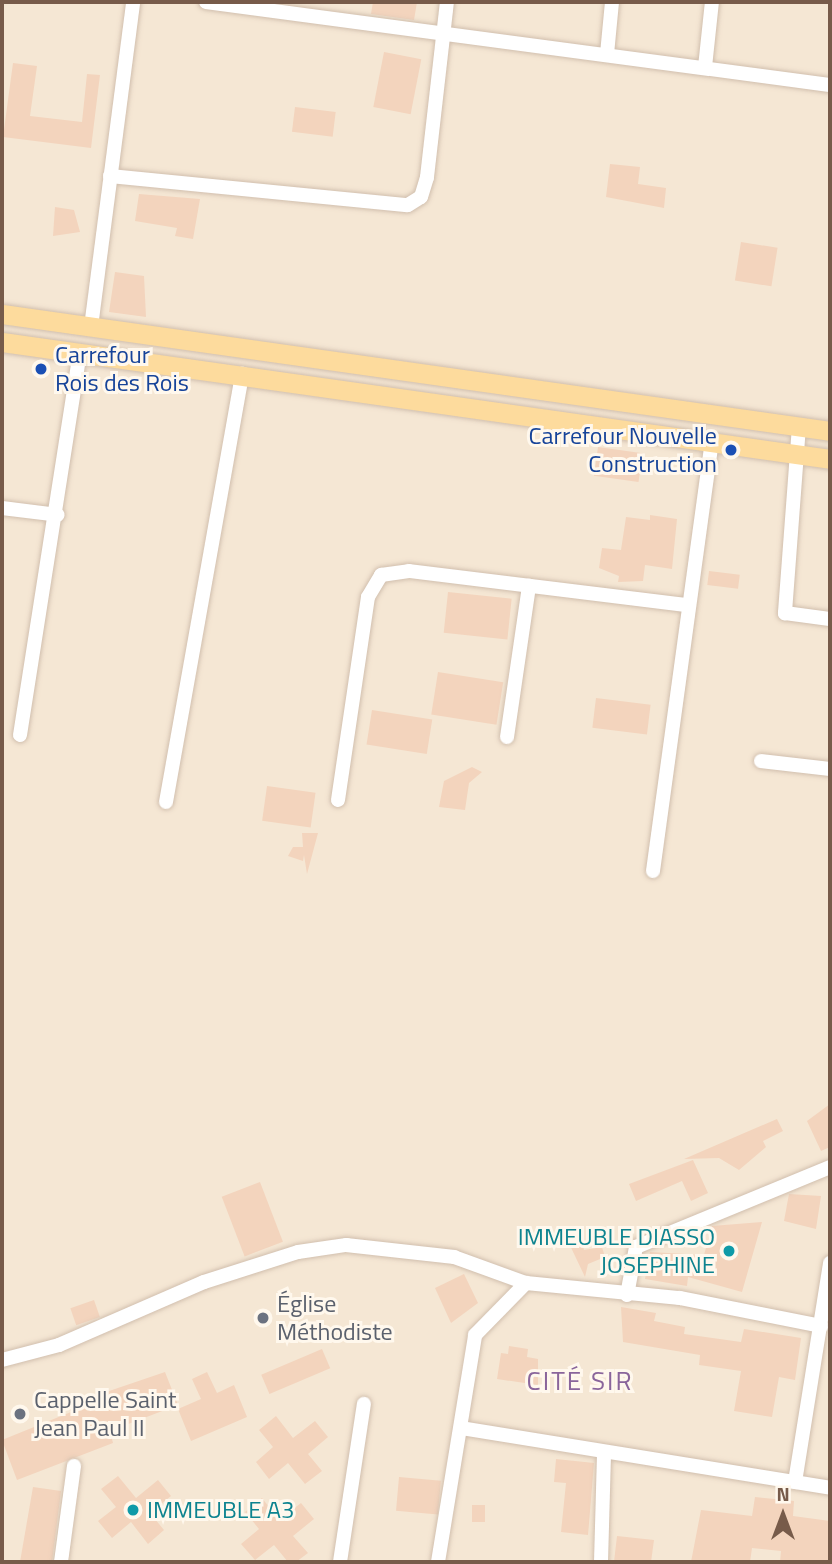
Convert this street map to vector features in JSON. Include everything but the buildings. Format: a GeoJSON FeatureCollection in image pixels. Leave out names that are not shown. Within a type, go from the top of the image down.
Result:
{"type":"FeatureCollection","features":[{"type":"Feature","properties":{"kind":"main road"},"geometry":{"type":"LineString","coordinates":[[2,314],[830,431]]}},
{"type":"Feature","properties":{"kind":"main road"},"geometry":{"type":"LineString","coordinates":[[2,342],[830,459]]}},
{"type":"Feature","properties":{"kind":"street"},"geometry":{"type":"LineString","coordinates":[[91,327],[133,2]]}},
{"type":"Feature","properties":{"kind":"street"},"geometry":{"type":"LineString","coordinates":[[206,2],[279,6],[442,32],[830,85]]}},
{"type":"Feature","properties":{"kind":"street"},"geometry":{"type":"LineString","coordinates":[[110,176],[408,205],[421,197],[427,177],[447,2]]}},
{"type":"Feature","properties":{"kind":"street"},"geometry":{"type":"LineString","coordinates":[[607,54],[612,2]]}},
{"type":"Feature","properties":{"kind":"street"},"geometry":{"type":"LineString","coordinates":[[705,67],[712,2]]}},
{"type":"Feature","properties":{"kind":"street"},"geometry":{"type":"LineString","coordinates":[[20,735],[58,515],[80,353]]}},
{"type":"Feature","properties":{"kind":"street"},"geometry":{"type":"LineString","coordinates":[[166,802],[242,374]]}},
{"type":"Feature","properties":{"kind":"street"},"geometry":{"type":"LineString","coordinates":[[799,426],[785,613],[830,619]]}},
{"type":"Feature","properties":{"kind":"street"},"geometry":{"type":"LineString","coordinates":[[653,871],[685,605],[712,441]]}},
{"type":"Feature","properties":{"kind":"street"},"geometry":{"type":"LineString","coordinates":[[2,508],[58,515]]}},
{"type":"Feature","properties":{"kind":"street"},"geometry":{"type":"LineString","coordinates":[[338,800],[368,597],[381,575],[409,571],[685,605]]}},
{"type":"Feature","properties":{"kind":"street"},"geometry":{"type":"LineString","coordinates":[[507,737],[529,586]]}},
{"type":"Feature","properties":{"kind":"street"},"geometry":{"type":"LineString","coordinates":[[761,761],[830,769]]}},
{"type":"Feature","properties":{"kind":"street"},"geometry":{"type":"LineString","coordinates":[[627,1295],[636,1247],[830,1167]]}},
{"type":"Feature","properties":{"kind":"street"},"geometry":{"type":"LineString","coordinates":[[2,1360],[59,1345],[204,1282],[310,1251],[346,1245],[454,1257],[526,1283],[627,1295],[680,1298],[821,1326]]}},
{"type":"Feature","properties":{"kind":"street"},"geometry":{"type":"LineString","coordinates":[[795,1482],[830,1263]]}},
{"type":"Feature","properties":{"kind":"street"},"geometry":{"type":"LineString","coordinates":[[438,1562],[475,1335],[526,1283]]}},
{"type":"Feature","properties":{"kind":"street"},"geometry":{"type":"LineString","coordinates":[[340,1562],[363,1404]]}},
{"type":"Feature","properties":{"kind":"street"},"geometry":{"type":"LineString","coordinates":[[461,1428],[830,1488]]}},
{"type":"Feature","properties":{"kind":"street"},"geometry":{"type":"LineString","coordinates":[[601,1562],[604,1452]]}},
{"type":"Feature","properties":{"kind":"street"},"geometry":{"type":"LineString","coordinates":[[61,1562],[74,1466]]}},
{"type":"Feature","properties":{"kind":"shaded area"},"geometry":{"type":"Polygon","coordinates":[[[2,2],[830,2],[830,1562],[2,1562],[2,2]]]}},
{"type":"Feature","properties":{"kind":"place","name":"Carrefour Rois des Rois"},"geometry":{"type":"Point","coordinates":[41,369]}},
{"type":"Feature","properties":{"kind":"place","name":"Carrefour Nouvelle Construction"},"geometry":{"type":"Point","coordinates":[731,450]}},
{"type":"Feature","properties":{"kind":"place","name":"IMMEUBLE DIASSO JOSEPHINE"},"geometry":{"type":"Point","coordinates":[729,1251]}},
{"type":"Feature","properties":{"kind":"place","name":"Église Méthodiste"},"geometry":{"type":"Point","coordinates":[263,1318]}},
{"type":"Feature","properties":{"kind":"place","name":"Cappelle Saint Jean Paul II"},"geometry":{"type":"Point","coordinates":[20,1414]}},
{"type":"Feature","properties":{"kind":"place","name":"IMMEUBLE A3"},"geometry":{"type":"Point","coordinates":[133,1510]}},
{"type":"Feature","properties":{"kind":"district","name":"CITÉ SIR"},"geometry":{"type":"Point","coordinates":[580,1381]}}]}
